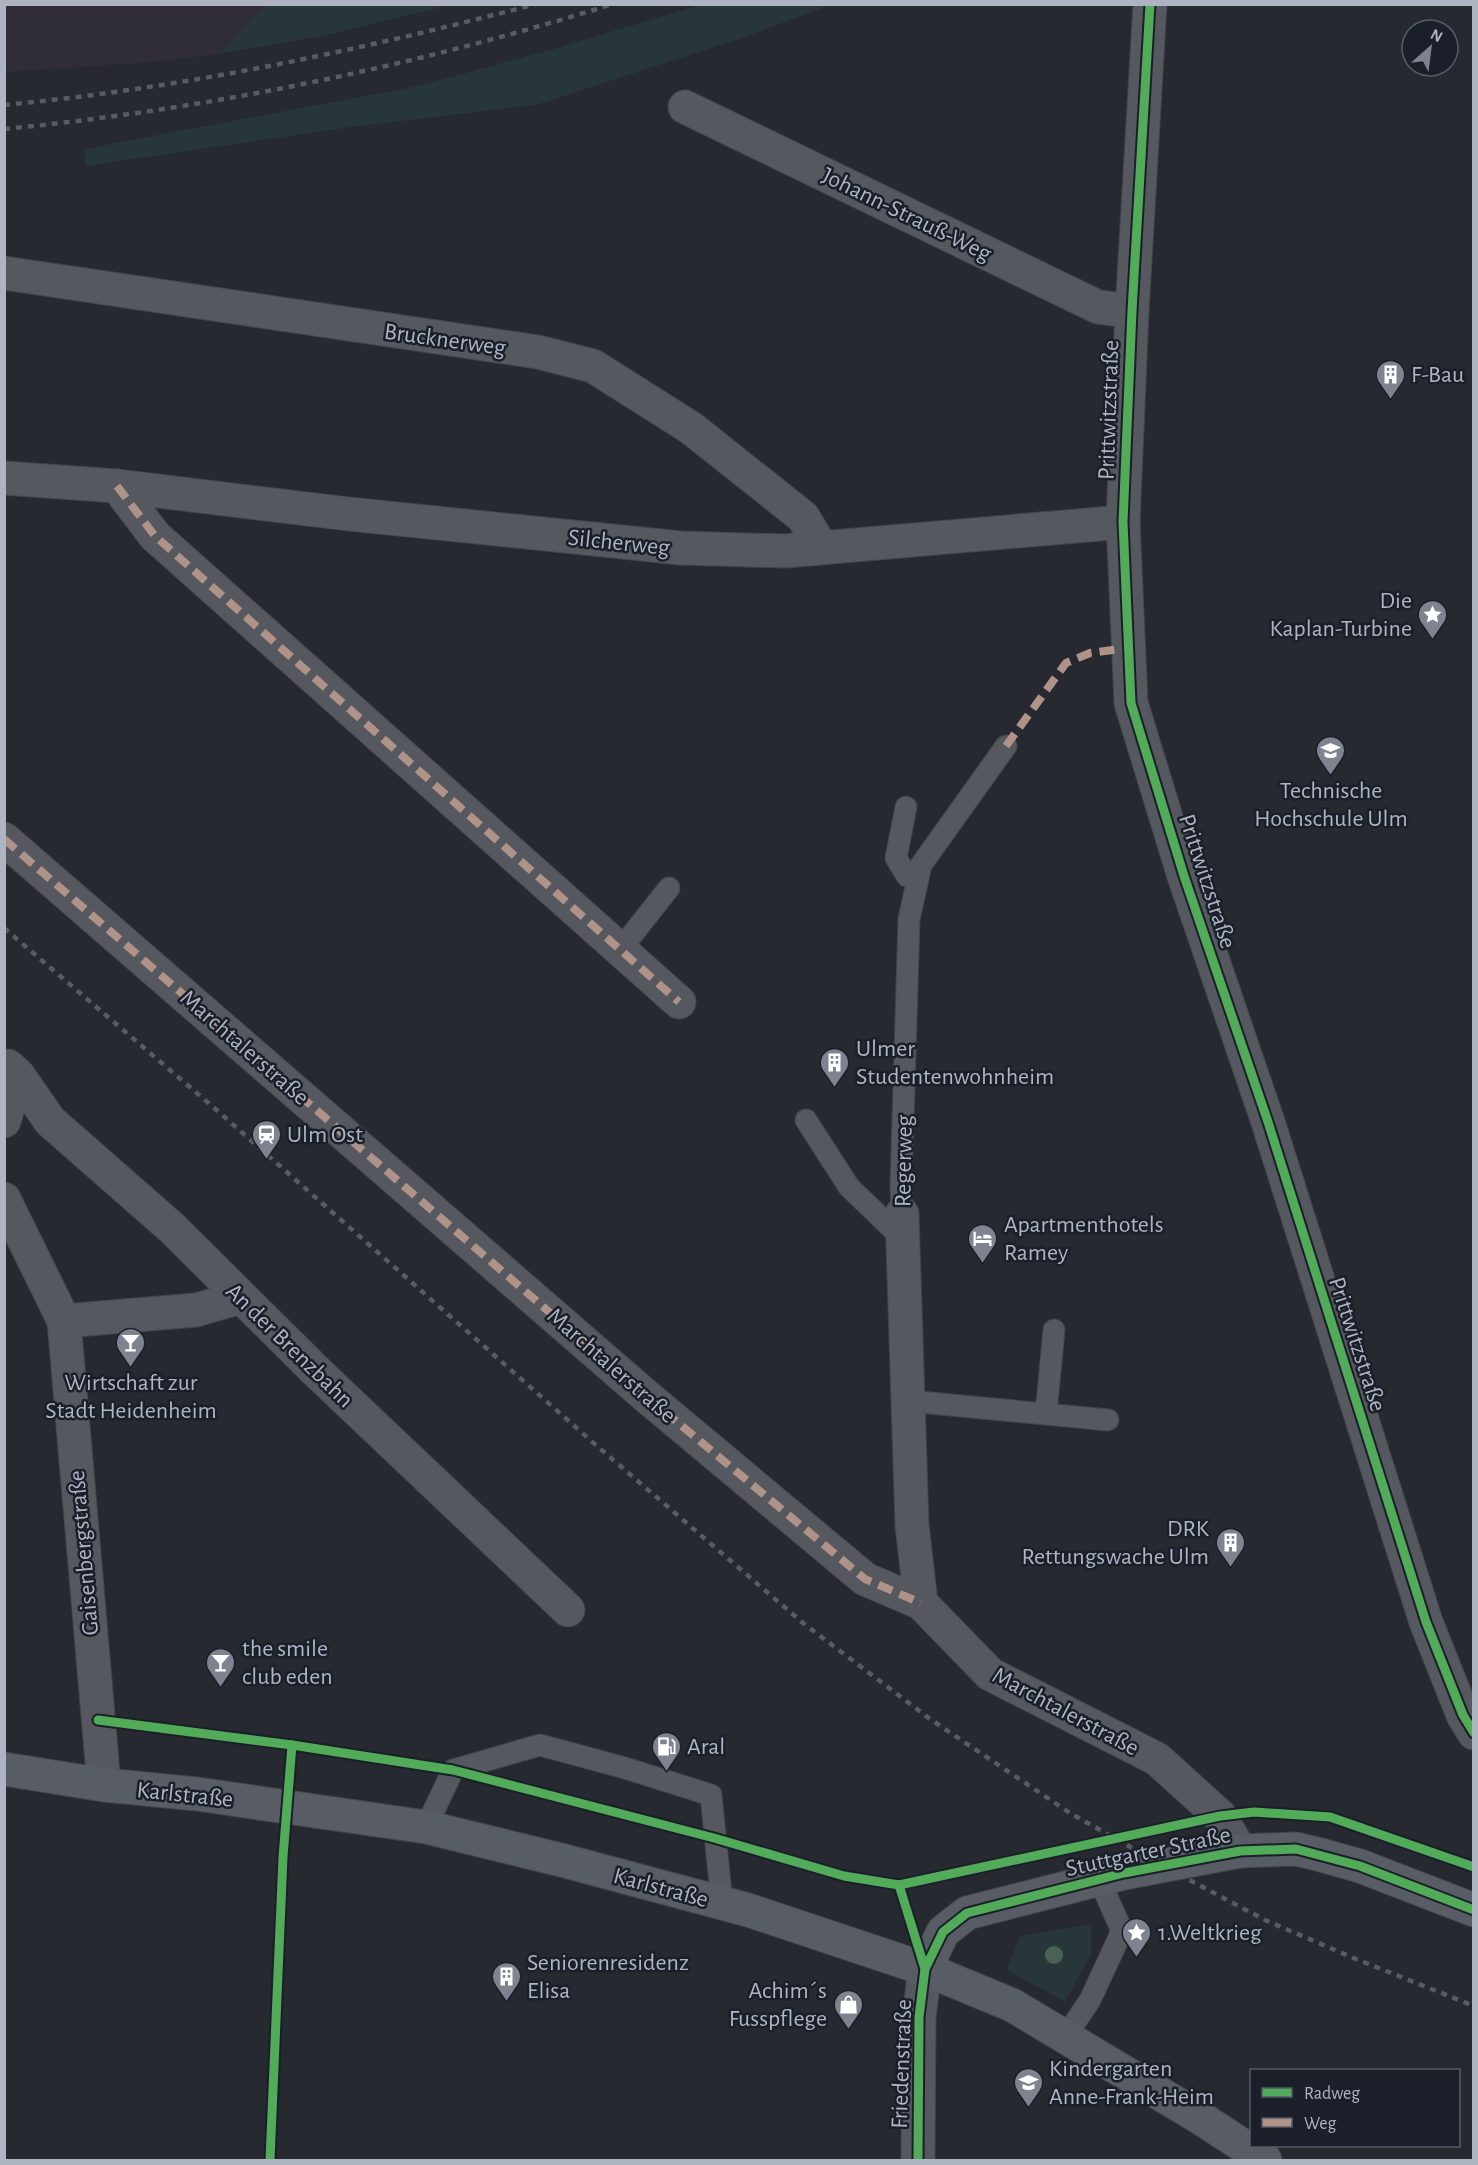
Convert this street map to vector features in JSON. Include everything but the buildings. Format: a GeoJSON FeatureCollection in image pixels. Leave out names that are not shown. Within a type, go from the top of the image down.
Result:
{"type":"FeatureCollection","features":[{"type":"Feature","properties":{"kind":"main road","name":"Karlstraße"},"geometry":{"type":"LineString","coordinates":[[4,1768],[104,1785],[196,1794],[426,1827],[722,1903],[852,1943],[925,1969],[1012,2005],[1199,2117],[1265,2160]]}},
{"type":"Feature","properties":{"kind":"main road","name":"Stuttgarter Straße"},"geometry":{"type":"LineString","coordinates":[[925,1969],[943,1932],[967,1913],[1100,1879],[1240,1851],[1296,1850],[1321,1855],[1360,1866],[1473,1910]]}},
{"type":"Feature","properties":{"kind":"street","name":"Prittwitzstraße"},"geometry":{"type":"LineString","coordinates":[[1150,4],[1132,311],[1123,522],[1131,703],[1184,876],[1268,1122],[1426,1622],[1463,1715],[1473,1733]]}},
{"type":"Feature","properties":{"kind":"street","name":"Johann-Strauß-Weg"},"geometry":{"type":"LineString","coordinates":[[685,107],[1098,306],[1132,311]]}},
{"type":"Feature","properties":{"kind":"street","name":"Brucknerweg"},"geometry":{"type":"LineString","coordinates":[[4,273],[538,352],[593,366],[701,435],[803,517],[821,548]]}},
{"type":"Feature","properties":{"kind":"street","name":"Silcherweg"},"geometry":{"type":"LineString","coordinates":[[4,478],[117,486],[349,514],[681,548],[785,551],[1123,522]]}},
{"type":"Feature","properties":{"kind":"street"},"geometry":{"type":"LineString","coordinates":[[117,486],[155,536],[679,1002]]}},
{"type":"Feature","properties":{"kind":"street","name":"Marchtalerstraße"},"geometry":{"type":"LineString","coordinates":[[4,839],[646,1396],[865,1579],[921,1603],[990,1674],[1157,1759],[1220,1816],[1240,1851]]}},
{"type":"Feature","properties":{"kind":"street"},"geometry":{"type":"LineString","coordinates":[[4,1121],[11,1069]]}},
{"type":"Feature","properties":{"kind":"street","name":"An der Brenzbahn"},"geometry":{"type":"LineString","coordinates":[[11,1069],[50,1121],[172,1228],[316,1371],[568,1610]]}},
{"type":"Feature","properties":{"kind":"street","name":"Gaisenbergstraße"},"geometry":{"type":"LineString","coordinates":[[4,1199],[64,1321],[104,1785]]}},
{"type":"Feature","properties":{"kind":"street","name":"Regerweg"},"geometry":{"type":"LineString","coordinates":[[903,1226],[912,1526],[921,1603]]}},
{"type":"Feature","properties":{"kind":"street"},"geometry":{"type":"LineString","coordinates":[[64,1321],[196,1310],[241,1297]]}},
{"type":"Feature","properties":{"kind":"street","name":"Friedenstraße"},"geometry":{"type":"LineString","coordinates":[[918,2160],[920,2017],[925,1969]]}},
{"type":"Feature","properties":{"kind":"lane","name":"Regerweg"},"geometry":{"type":"LineString","coordinates":[[903,1226],[901,1187],[909,919],[921,865],[1006,746]]}},
{"type":"Feature","properties":{"kind":"lane"},"geometry":{"type":"LineString","coordinates":[[906,807],[896,858],[907,876],[918,878]]}},
{"type":"Feature","properties":{"kind":"lane"},"geometry":{"type":"LineString","coordinates":[[620,950],[669,888]]}},
{"type":"Feature","properties":{"kind":"lane"},"geometry":{"type":"LineString","coordinates":[[806,1120],[849,1187],[903,1226]]}},
{"type":"Feature","properties":{"kind":"lane"},"geometry":{"type":"LineString","coordinates":[[1046,1413],[1054,1330]]}},
{"type":"Feature","properties":{"kind":"lane"},"geometry":{"type":"LineString","coordinates":[[909,1401],[1108,1420]]}},
{"type":"Feature","properties":{"kind":"lane"},"geometry":{"type":"LineString","coordinates":[[426,1827],[453,1770],[540,1745],[711,1795],[722,1903]]}},
{"type":"Feature","properties":{"kind":"lane"},"geometry":{"type":"LineString","coordinates":[[1066,2036],[1090,2000],[1122,1931],[1100,1879]]}},
{"type":"Feature","properties":{"kind":"shaded area"},"geometry":{"type":"Polygon","coordinates":[[[5,5],[266,5],[218,54],[153,62],[5,72],[5,5]]]}},
{"type":"Feature","properties":{"kind":"shaded area"},"geometry":{"type":"Polygon","coordinates":[[[266,5],[451,5],[327,35],[218,54],[266,5]]]}},
{"type":"Feature","properties":{"kind":"shaded area"},"geometry":{"type":"Polygon","coordinates":[[[700,5],[831,5],[742,38],[536,105],[351,127],[86,166],[84,149],[418,86],[557,48],[700,5]]]}},
{"type":"Feature","properties":{"kind":"shaded area"},"geometry":{"type":"Polygon","coordinates":[[[1091,1924],[1091,1954],[1065,2002],[1007,1970],[1020,1936],[1091,1924]]]}},
{"type":"Feature","properties":{"kind":"railway"},"geometry":{"type":"LineString","coordinates":[[4,105],[72,98],[206,78],[338,52],[536,4]]}},
{"type":"Feature","properties":{"kind":"railway"},"geometry":{"type":"LineString","coordinates":[[4,129],[159,110],[312,82],[463,47],[613,4]]}},
{"type":"Feature","properties":{"kind":"railway"},"geometry":{"type":"LineString","coordinates":[[4,928],[212,1106],[597,1446],[803,1623],[930,1719],[1070,1813],[1265,1920],[1474,2006]]}},
{"type":"Feature","properties":{"kind":"marked path"},"geometry":{"type":"LineString","coordinates":[[117,486],[155,536],[679,1002]]}},
{"type":"Feature","properties":{"kind":"marked path"},"geometry":{"type":"LineString","coordinates":[[1006,746],[1066,663],[1090,653],[1127,648]]}},
{"type":"Feature","properties":{"kind":"marked path"},"geometry":{"type":"LineString","coordinates":[[4,839],[646,1396],[865,1579],[921,1603]]}},
{"type":"Feature","properties":{"kind":"cycle path"},"geometry":{"type":"LineString","coordinates":[[1150,4],[1132,311],[1123,522],[1131,703],[1184,876],[1268,1122],[1426,1622],[1463,1715],[1474,1733]]}},
{"type":"Feature","properties":{"kind":"cycle path"},"geometry":{"type":"LineString","coordinates":[[98,1720],[292,1745],[453,1770],[714,1838],[844,1876],[899,1885],[1220,1816],[1254,1812],[1330,1817],[1474,1867]]}},
{"type":"Feature","properties":{"kind":"cycle path"},"geometry":{"type":"LineString","coordinates":[[270,2160],[283,1857],[292,1745]]}},
{"type":"Feature","properties":{"kind":"cycle path"},"geometry":{"type":"LineString","coordinates":[[918,2160],[919,2017],[925,1969],[943,1932],[967,1913],[1124,1873],[1240,1851],[1296,1849],[1360,1866],[1474,1910]]}},
{"type":"Feature","properties":{"kind":"cycle path"},"geometry":{"type":"LineString","coordinates":[[899,1885],[925,1969]]}},
{"type":"Feature","properties":{"kind":"place","name":"F-Bau"},"geometry":{"type":"Point","coordinates":[1390,400]}},
{"type":"Feature","properties":{"kind":"place","name":"Die Kaplan-Turbine"},"geometry":{"type":"Point","coordinates":[1433,640]}},
{"type":"Feature","properties":{"kind":"place","name":"Technische Hochschule Ulm"},"geometry":{"type":"Point","coordinates":[1331,776]}},
{"type":"Feature","properties":{"kind":"place","name":"Ulmer Studentenwohnheim"},"geometry":{"type":"Point","coordinates":[835,1088]}},
{"type":"Feature","properties":{"kind":"place","name":"Ulm Ost"},"geometry":{"type":"Point","coordinates":[266,1160]}},
{"type":"Feature","properties":{"kind":"place","name":"Apartmenthotels Ramey"},"geometry":{"type":"Point","coordinates":[983,1264]}},
{"type":"Feature","properties":{"kind":"place","name":"Wirtschaft zur Stadt Heidenheim"},"geometry":{"type":"Point","coordinates":[131,1368]}},
{"type":"Feature","properties":{"kind":"place","name":"DRK Rettungswache Ulm"},"geometry":{"type":"Point","coordinates":[1230,1568]}},
{"type":"Feature","properties":{"kind":"place","name":"the smile club eden"},"geometry":{"type":"Point","coordinates":[221,1688]}},
{"type":"Feature","properties":{"kind":"place","name":"Aral"},"geometry":{"type":"Point","coordinates":[666,1772]}},
{"type":"Feature","properties":{"kind":"place","name":"1.Weltkrieg"},"geometry":{"type":"Point","coordinates":[1137,1958]}},
{"type":"Feature","properties":{"kind":"place","name":"Seniorenresidenz Elisa"},"geometry":{"type":"Point","coordinates":[506,2002]}},
{"type":"Feature","properties":{"kind":"place","name":"Achim´s Fusspflege"},"geometry":{"type":"Point","coordinates":[848,2030]}},
{"type":"Feature","properties":{"kind":"place","name":"Kindergarten Anne-Frank-Heim"},"geometry":{"type":"Point","coordinates":[1028,2108]}}]}
